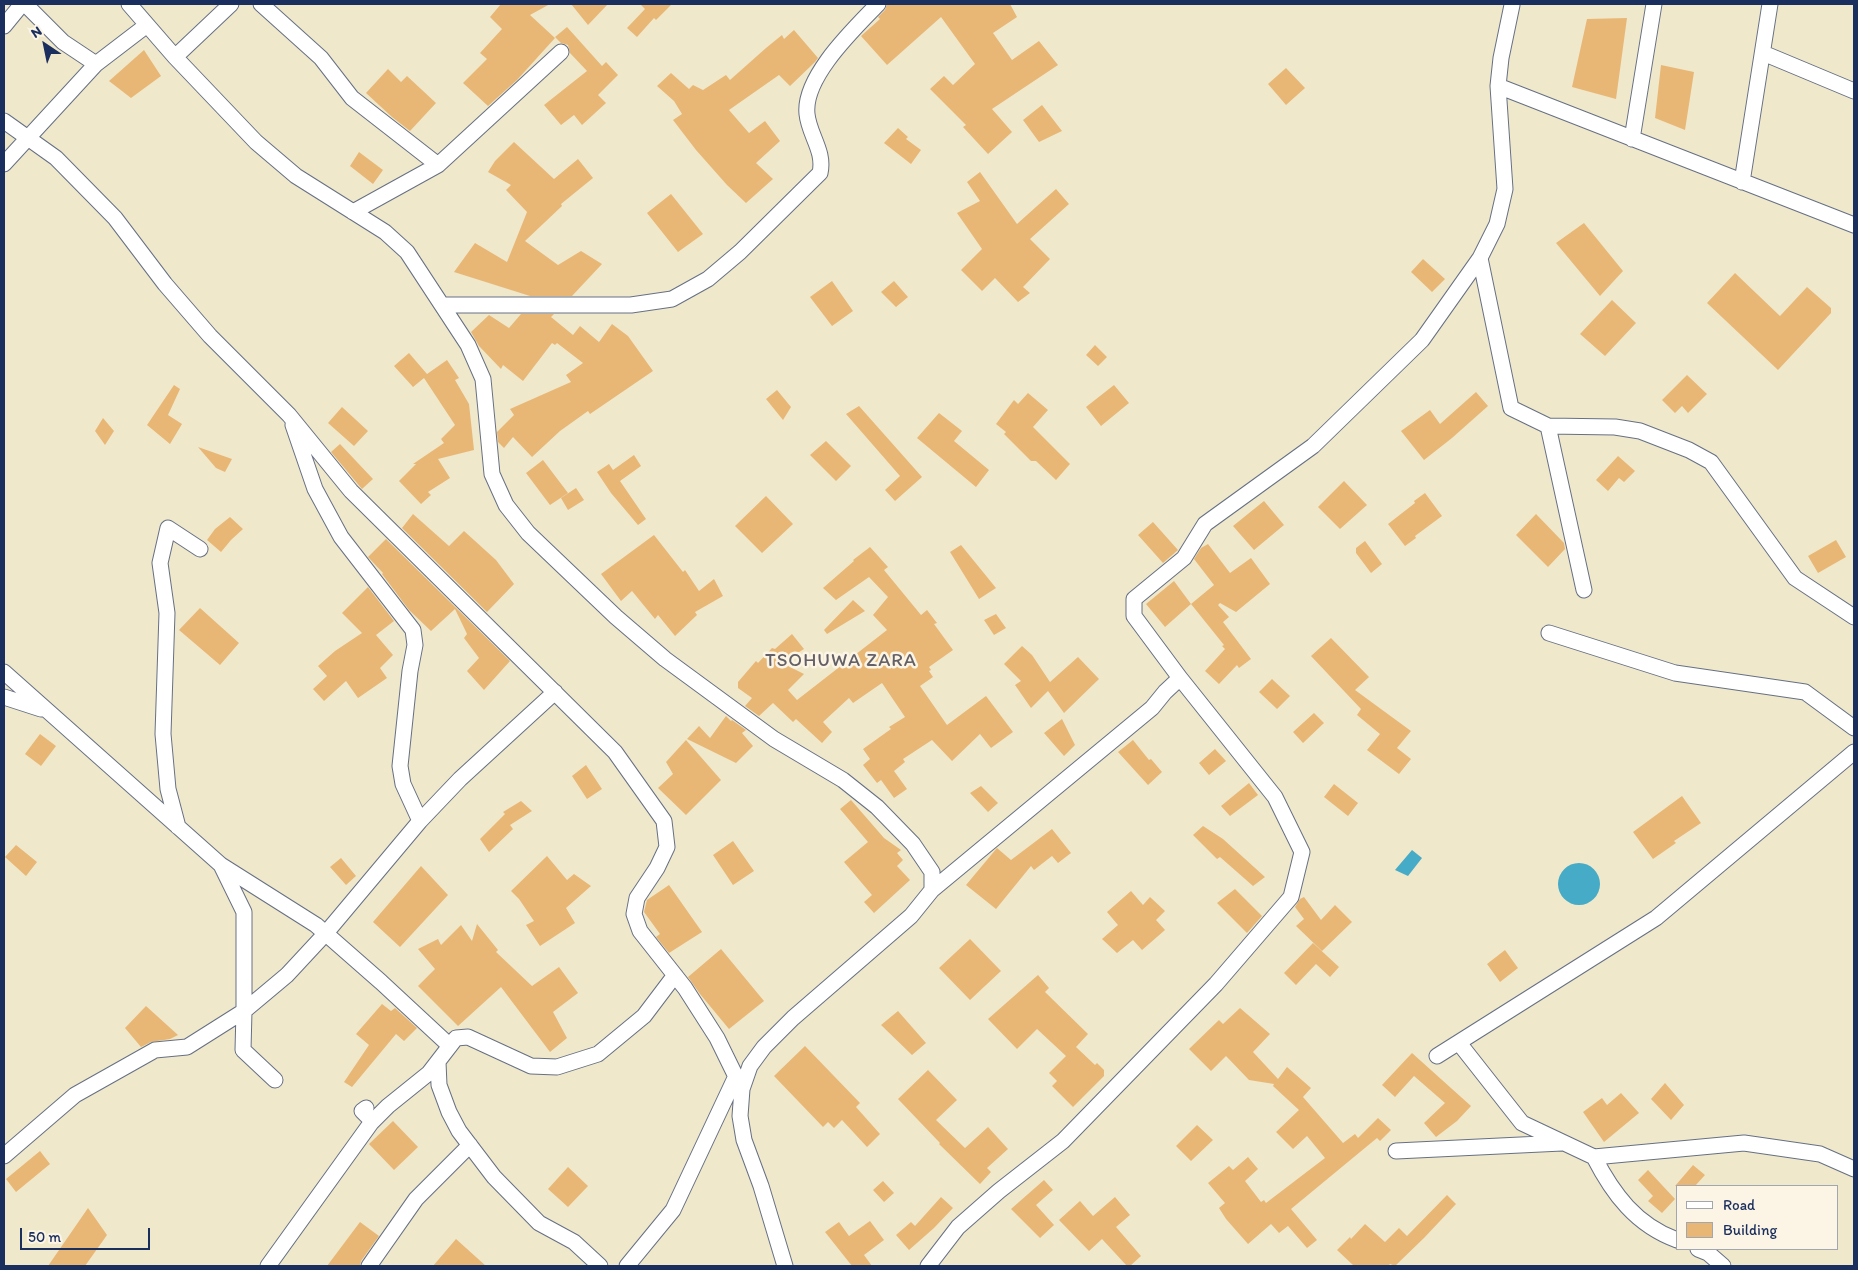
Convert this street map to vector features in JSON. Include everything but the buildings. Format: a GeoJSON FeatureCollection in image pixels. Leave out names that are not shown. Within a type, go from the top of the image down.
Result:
{"type":"FeatureCollection","features":[{"type":"Feature","properties":{"kind":"street"},"geometry":{"type":"LineString","coordinates":[[4,26],[24,4],[63,42],[96,64]]}},
{"type":"Feature","properties":{"kind":"street"},"geometry":{"type":"LineString","coordinates":[[129,4],[175,57],[256,142],[296,176],[384,232],[407,252],[468,345],[483,379],[492,474],[506,505],[528,533],[616,617],[665,659],[774,739],[843,780],[877,807],[913,844],[932,872],[932,890]]}},
{"type":"Feature","properties":{"kind":"street"},"geometry":{"type":"LineString","coordinates":[[175,57],[231,4]]}},
{"type":"Feature","properties":{"kind":"street"},"geometry":{"type":"LineString","coordinates":[[261,4],[321,58],[352,98],[438,165]]}},
{"type":"Feature","properties":{"kind":"street"},"geometry":{"type":"LineString","coordinates":[[443,305],[631,305],[672,299],[708,279],[740,252],[820,173],[821,157],[807,114],[812,86],[832,53],[878,4]]}},
{"type":"Feature","properties":{"kind":"street"},"geometry":{"type":"LineString","coordinates":[[928,1266],[958,1227],[1063,1141],[1216,984],[1291,897],[1302,852],[1275,797],[1180,678],[1134,616],[1134,599],[1184,558],[1205,524],[1313,446],[1422,340],[1480,258],[1497,224],[1505,189],[1498,86],[1508,4]]}},
{"type":"Feature","properties":{"kind":"street"},"geometry":{"type":"LineString","coordinates":[[1632,139],[1654,4]]}},
{"type":"Feature","properties":{"kind":"street"},"geometry":{"type":"LineString","coordinates":[[1742,182],[1770,4]]}},
{"type":"Feature","properties":{"kind":"street"},"geometry":{"type":"LineString","coordinates":[[4,164],[96,64],[147,25]]}},
{"type":"Feature","properties":{"kind":"street"},"geometry":{"type":"LineString","coordinates":[[353,212],[438,165],[561,52]]}},
{"type":"Feature","properties":{"kind":"street"},"geometry":{"type":"LineString","coordinates":[[1763,53],[1854,90]]}},
{"type":"Feature","properties":{"kind":"street"},"geometry":{"type":"LineString","coordinates":[[1498,86],[1854,225]]}},
{"type":"Feature","properties":{"kind":"street"},"geometry":{"type":"LineString","coordinates":[[4,121],[56,158],[115,218],[165,284],[210,336],[289,415],[352,491],[615,752],[664,821],[666,846],[657,868],[637,898],[634,914],[640,931],[675,975],[717,1038],[739,1083],[740,1116],[744,1140],[761,1186],[785,1266]]}},
{"type":"Feature","properties":{"kind":"street"},"geometry":{"type":"LineString","coordinates":[[1480,258],[1511,408],[1548,426],[1615,427],[1640,431],[1688,450],[1711,462],[1796,578],[1854,617]]}},
{"type":"Feature","properties":{"kind":"street"},"geometry":{"type":"LineString","coordinates":[[289,415],[315,489],[341,537],[412,630],[415,645],[410,671],[400,766],[403,784],[420,821]]}},
{"type":"Feature","properties":{"kind":"street"},"geometry":{"type":"LineString","coordinates":[[1548,426],[1584,590]]}},
{"type":"Feature","properties":{"kind":"street"},"geometry":{"type":"LineString","coordinates":[[178,827],[168,789],[163,734],[166,613],[160,563],[168,528],[200,549]]}},
{"type":"Feature","properties":{"kind":"street"},"geometry":{"type":"LineString","coordinates":[[1549,633],[1675,673],[1805,692],[1854,728]]}},
{"type":"Feature","properties":{"kind":"street"},"geometry":{"type":"LineString","coordinates":[[4,672],[221,865],[316,925],[450,1046]]}},
{"type":"Feature","properties":{"kind":"street"},"geometry":{"type":"LineString","coordinates":[[627,1266],[673,1210],[739,1083],[764,1047],[850,968],[904,923],[932,890],[1152,708],[1164,692],[1180,678]]}},
{"type":"Feature","properties":{"kind":"street"},"geometry":{"type":"LineString","coordinates":[[4,1156],[74,1095],[155,1050],[187,1048],[244,1011],[287,976],[326,933],[420,821],[460,779],[555,692]]}},
{"type":"Feature","properties":{"kind":"street"},"geometry":{"type":"LineString","coordinates":[[4,697],[47,711]]}},
{"type":"Feature","properties":{"kind":"street"},"geometry":{"type":"LineString","coordinates":[[1438,1056],[1656,918],[1854,752]]}},
{"type":"Feature","properties":{"kind":"street"},"geometry":{"type":"LineString","coordinates":[[221,865],[244,912],[243,1050],[275,1080]]}},
{"type":"Feature","properties":{"kind":"street"},"geometry":{"type":"LineString","coordinates":[[268,1266],[371,1123],[388,1106],[412,1088],[438,1062],[456,1038],[468,1037],[532,1066],[557,1067],[598,1054],[644,1016],[675,975]]}},
{"type":"Feature","properties":{"kind":"street"},"geometry":{"type":"LineString","coordinates":[[1459,1043],[1522,1124],[1594,1157],[1744,1143],[1820,1154],[1854,1169]]}},
{"type":"Feature","properties":{"kind":"street"},"geometry":{"type":"LineString","coordinates":[[438,1062],[439,1086],[449,1112],[470,1145],[494,1177],[539,1223],[574,1242],[600,1266]]}},
{"type":"Feature","properties":{"kind":"street"},"geometry":{"type":"LineString","coordinates":[[366,1108],[362,1111],[370,1119],[371,1123]]}},
{"type":"Feature","properties":{"kind":"street"},"geometry":{"type":"LineString","coordinates":[[1396,1151],[1564,1143]]}},
{"type":"Feature","properties":{"kind":"street"},"geometry":{"type":"LineString","coordinates":[[369,1266],[416,1199],[470,1145]]}},
{"type":"Feature","properties":{"kind":"street"},"geometry":{"type":"LineString","coordinates":[[1594,1157],[1617,1197],[1634,1215],[1652,1228],[1676,1240]]}},
{"type":"Feature","properties":{"kind":"street"},"geometry":{"type":"LineString","coordinates":[[1700,1250],[1723,1266]]}},
{"type":"Feature","properties":{"kind":"water"},"geometry":{"type":"Polygon","coordinates":[[[1412,850],[1422,858],[1408,876],[1395,870],[1412,850]]]}},
{"type":"Feature","properties":{"kind":"water"},"geometry":{"type":"Polygon","coordinates":[[[1583,863],[1591,866],[1597,872],[1600,884],[1597,896],[1591,902],[1575,905],[1567,902],[1561,896],[1558,880],[1561,872],[1567,866],[1583,863]]]}},
{"type":"Feature","properties":{"kind":"district","name":"TSOHUWA ZARA"},"geometry":{"type":"Point","coordinates":[841,661]}}]}
